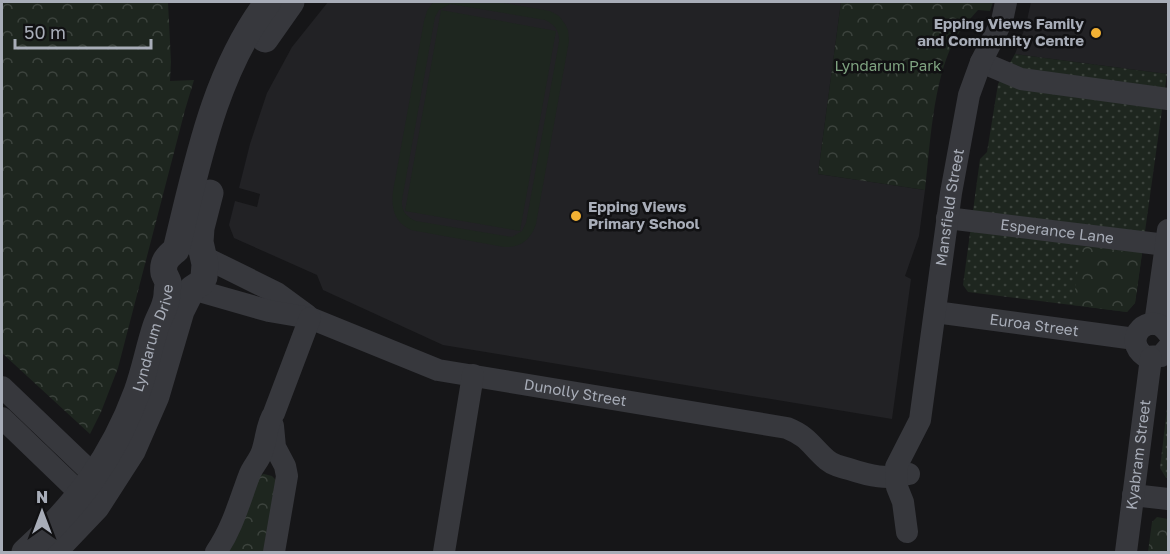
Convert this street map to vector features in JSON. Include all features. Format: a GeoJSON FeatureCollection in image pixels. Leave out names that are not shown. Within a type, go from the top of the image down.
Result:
{"type":"FeatureCollection","features":[{"type":"Feature","properties":{"kind":"street","name":"Lyndarum Drive"},"geometry":{"type":"LineString","coordinates":[[268,2],[258,14],[225,75],[212,112],[176,250],[166,260],[164,266],[164,274],[180,286],[201,283],[204,277],[205,264],[200,242],[201,228],[229,117],[256,53],[291,2]]}},
{"type":"Feature","properties":{"kind":"street","name":"Mansfield Street"},"geometry":{"type":"LineString","coordinates":[[900,473],[921,447],[920,420],[947,218],[969,95],[981,62],[1002,21],[1006,2]]}},
{"type":"Feature","properties":{"kind":"street"},"geometry":{"type":"LineString","coordinates":[[981,62],[1021,80],[1168,99]]}},
{"type":"Feature","properties":{"kind":"street","name":"Esperance Lane"},"geometry":{"type":"LineString","coordinates":[[947,218],[1167,237]]}},
{"type":"Feature","properties":{"kind":"street"},"geometry":{"type":"LineString","coordinates":[[1164,351],[1141,354],[1137,349],[1135,339],[1140,329],[1150,324],[1162,328],[1167,237]]}},
{"type":"Feature","properties":{"kind":"street"},"geometry":{"type":"LineString","coordinates":[[176,250],[191,248],[202,256]]}},
{"type":"Feature","properties":{"kind":"street","name":"Dunolly Street"},"geometry":{"type":"LineString","coordinates":[[202,256],[277,293],[310,318]]}},
{"type":"Feature","properties":{"kind":"street","name":"Lyndarum Drive"},"geometry":{"type":"LineString","coordinates":[[52,552],[96,492],[132,451],[156,396],[175,330],[180,286]]}},
{"type":"Feature","properties":{"kind":"street","name":"Dunolly Street"},"geometry":{"type":"LineString","coordinates":[[180,286],[269,311],[310,318],[426,366],[787,428],[801,433],[834,465],[900,473]]}},
{"type":"Feature","properties":{"kind":"street","name":"Euroa Street"},"geometry":{"type":"LineString","coordinates":[[935,312],[1135,339]]}},
{"type":"Feature","properties":{"kind":"street"},"geometry":{"type":"LineString","coordinates":[[216,552],[231,528],[249,476],[261,456],[266,427],[274,413],[310,318]]}},
{"type":"Feature","properties":{"kind":"street","name":"Kyabram Street"},"geometry":{"type":"LineString","coordinates":[[1126,552],[1133,495],[1164,351]]}},
{"type":"Feature","properties":{"kind":"street"},"geometry":{"type":"LineString","coordinates":[[444,552],[473,375]]}},
{"type":"Feature","properties":{"kind":"street"},"geometry":{"type":"LineString","coordinates":[[2,387],[96,492]]}},
{"type":"Feature","properties":{"kind":"street"},"geometry":{"type":"LineString","coordinates":[[274,413],[274,441],[285,466],[286,482],[274,552]]}},
{"type":"Feature","properties":{"kind":"street"},"geometry":{"type":"LineString","coordinates":[[2,418],[96,492]]}},
{"type":"Feature","properties":{"kind":"street"},"geometry":{"type":"LineString","coordinates":[[249,476],[257,470],[271,468],[286,482]]}},
{"type":"Feature","properties":{"kind":"street"},"geometry":{"type":"LineString","coordinates":[[900,473],[915,504],[906,542]]}},
{"type":"Feature","properties":{"kind":"street","name":"Lyndarum Drive"},"geometry":{"type":"LineString","coordinates":[[25,552],[96,492]]}},
{"type":"Feature","properties":{"kind":"street"},"geometry":{"type":"LineString","coordinates":[[1133,495],[1168,500]]}},
{"type":"Feature","properties":{"kind":"shaded area","name":"Epping Views Primary School"},"geometry":{"type":"Polygon","coordinates":[[[328,2],[841,2],[818,174],[925,190],[919,236],[905,276],[911,279],[892,419],[443,345],[323,290],[317,275],[234,238],[229,225],[235,201],[257,207],[260,194],[239,188],[250,144],[267,93],[292,47],[328,2]]]}},
{"type":"Feature","properties":{"kind":"shaded area","name":"Epping Views Family and Community Centre"},"geometry":{"type":"Polygon","coordinates":[[[1031,2],[1168,2],[1167,74],[1015,54],[1026,25],[1031,2]]]}},
{"type":"Feature","properties":{"kind":"green space"},"geometry":{"type":"Polygon","coordinates":[[[2,2],[168,2],[170,81],[194,80],[118,368],[90,434],[2,353],[2,2]]]}},
{"type":"Feature","properties":{"kind":"green space"},"geometry":{"type":"Polygon","coordinates":[[[433,2],[498,2],[550,11],[559,16],[568,30],[569,41],[536,224],[528,239],[515,246],[504,247],[411,230],[397,219],[395,214],[393,191],[427,11],[433,2]],[[450,4],[439,10],[435,17],[402,200],[403,210],[409,217],[416,221],[512,237],[522,231],[526,223],[559,42],[556,28],[545,20],[450,4]]]}},
{"type":"Feature","properties":{"kind":"green space","name":"Lyndarum Park"},"geometry":{"type":"Polygon","coordinates":[[[841,2],[993,2],[990,11],[978,10],[968,22],[955,39],[946,59],[933,115],[925,190],[818,174],[841,2]]]}},
{"type":"Feature","properties":{"kind":"green space"},"geometry":{"type":"Polygon","coordinates":[[[441,10],[556,31],[520,231],[405,211],[441,10]]]}},
{"type":"Feature","properties":{"kind":"green space"},"geometry":{"type":"Polygon","coordinates":[[[1015,54],[1167,74],[1135,303],[1127,312],[968,292],[963,285],[980,159],[987,152],[998,84],[1015,54]]]}},
{"type":"Feature","properties":{"kind":"green space"},"geometry":{"type":"Polygon","coordinates":[[[1081,246],[1142,254],[1135,303],[1127,312],[1073,305],[1081,246]]]}},
{"type":"Feature","properties":{"kind":"green space"},"geometry":{"type":"Polygon","coordinates":[[[1168,400],[1168,478],[1166,478],[1160,468],[1168,400]]]}},
{"type":"Feature","properties":{"kind":"green space"},"geometry":{"type":"Polygon","coordinates":[[[260,475],[272,476],[277,481],[266,552],[226,552],[260,475]]]}},
{"type":"Feature","properties":{"kind":"green space"},"geometry":{"type":"Polygon","coordinates":[[[1157,517],[1168,519],[1168,552],[1148,552],[1152,522],[1157,517]]]}},
{"type":"Feature","properties":{"kind":"place","name":"Epping Views Family and Community Centre"},"geometry":{"type":"Point","coordinates":[1096,33]}},
{"type":"Feature","properties":{"kind":"place","name":"Epping Views Primary School"},"geometry":{"type":"Point","coordinates":[576,216]}}]}
